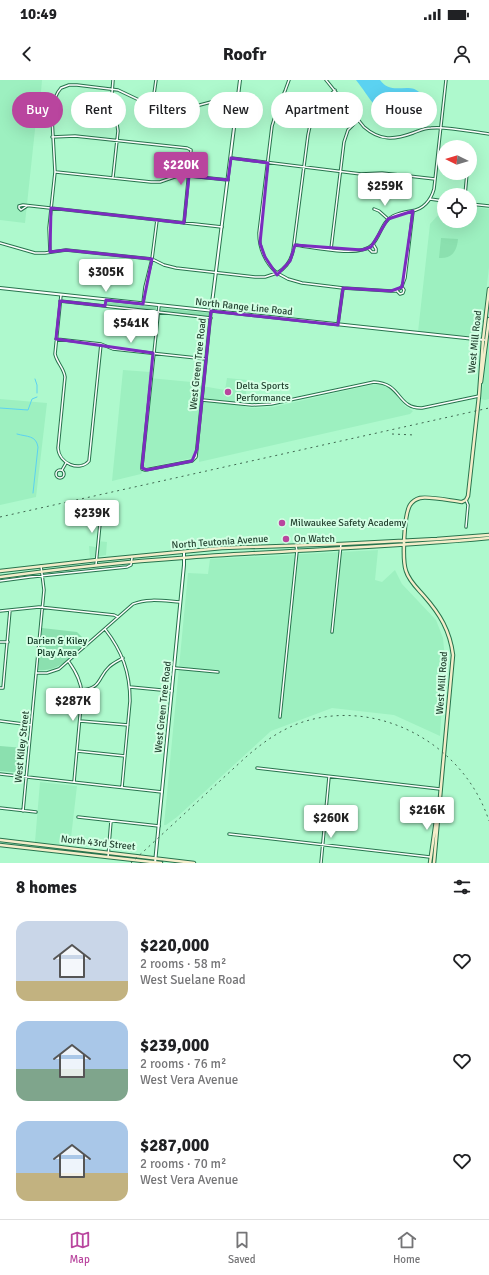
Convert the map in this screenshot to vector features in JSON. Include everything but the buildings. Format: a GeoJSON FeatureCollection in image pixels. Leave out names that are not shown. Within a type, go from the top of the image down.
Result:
{"type":"FeatureCollection","features":[{"type":"Feature","properties":{"kind":"main road","name":"West Mill Road"},"geometry":{"type":"LineString","coordinates":[[434,863],[453,663],[452,649],[448,632],[442,618],[408,577],[404,565],[404,540],[408,509],[414,500],[423,498],[462,502],[466,500],[469,490],[489,289]]}},
{"type":"Feature","properties":{"kind":"main road","name":"West Mill Road"},"geometry":{"type":"LineString","coordinates":[[479,396],[489,319]]}},
{"type":"Feature","properties":{"kind":"main road","name":"North Teutonia Avenue"},"geometry":{"type":"LineString","coordinates":[[0,572],[133,556],[222,548],[296,546],[489,536]]}},
{"type":"Feature","properties":{"kind":"main road","name":"North Teutonia Avenue"},"geometry":{"type":"LineString","coordinates":[[0,577],[42,571],[132,562],[404,545],[489,536]]}},
{"type":"Feature","properties":{"kind":"main road","name":"West Mill Road"},"geometry":{"type":"LineString","coordinates":[[430,863],[439,802]]}},
{"type":"Feature","properties":{"kind":"main road","name":"North 43rd Street"},"geometry":{"type":"LineString","coordinates":[[0,840],[194,863]]}},
{"type":"Feature","properties":{"kind":"main road","name":"North 43rd Street"},"geometry":{"type":"LineString","coordinates":[[0,845],[161,863]]}},
{"type":"Feature","properties":{"kind":"street"},"geometry":{"type":"LineString","coordinates":[[113,80],[111,106],[117,124],[117,141],[113,178]]}},
{"type":"Feature","properties":{"kind":"street"},"geometry":{"type":"LineString","coordinates":[[154,92],[156,80]]}},
{"type":"Feature","properties":{"kind":"street","name":"West Green Tree Road"},"geometry":{"type":"LineString","coordinates":[[238,92],[240,80]]}},
{"type":"Feature","properties":{"kind":"street"},"geometry":{"type":"LineString","coordinates":[[288,80],[274,121],[268,163],[259,233],[264,258],[277,273],[294,282],[391,292],[402,287]]}},
{"type":"Feature","properties":{"kind":"street"},"geometry":{"type":"LineString","coordinates":[[0,243],[35,253],[66,250],[152,259],[176,268],[258,278],[277,273],[290,261],[295,245],[309,130],[312,120],[323,102],[335,90],[326,80]]}},
{"type":"Feature","properties":{"kind":"street"},"geometry":{"type":"LineString","coordinates":[[295,245],[355,252],[368,248],[373,244],[388,219],[402,212],[413,211],[425,205],[434,189],[446,80]]}},
{"type":"Feature","properties":{"kind":"street"},"geometry":{"type":"LineString","coordinates":[[50,252],[49,228],[55,172],[52,118],[53,102],[56,94],[62,88],[69,85],[76,85],[112,89],[134,98]]}},
{"type":"Feature","properties":{"kind":"street"},"geometry":{"type":"LineString","coordinates":[[363,125],[372,133],[381,137],[389,138],[400,138],[429,128],[489,134]]}},
{"type":"Feature","properties":{"kind":"street","name":"West Green Tree Road"},"geometry":{"type":"LineString","coordinates":[[153,353],[142,467],[143,469],[147,470],[194,459],[197,449],[206,359],[234,128]]}},
{"type":"Feature","properties":{"kind":"street"},"geometry":{"type":"LineString","coordinates":[[331,249],[344,142],[350,128]]}},
{"type":"Feature","properties":{"kind":"street"},"geometry":{"type":"LineString","coordinates":[[52,137],[75,136],[187,148],[191,150],[184,223]]}},
{"type":"Feature","properties":{"kind":"street"},"geometry":{"type":"LineString","coordinates":[[231,158],[341,172],[361,174],[382,173],[435,179]]}},
{"type":"Feature","properties":{"kind":"street"},"geometry":{"type":"LineString","coordinates":[[55,172],[160,182],[180,175],[228,180]]}},
{"type":"Feature","properties":{"kind":"street"},"geometry":{"type":"LineString","coordinates":[[430,198],[437,200]]}},
{"type":"Feature","properties":{"kind":"street"},"geometry":{"type":"LineString","coordinates":[[477,205],[489,206]]}},
{"type":"Feature","properties":{"kind":"street"},"geometry":{"type":"LineString","coordinates":[[27,206],[222,227]]}},
{"type":"Feature","properties":{"kind":"street"},"geometry":{"type":"LineString","coordinates":[[374,209],[379,211],[388,219]]}},
{"type":"Feature","properties":{"kind":"street"},"geometry":{"type":"LineString","coordinates":[[397,290],[400,294],[403,293],[404,290],[402,287],[405,278],[413,211]]}},
{"type":"Feature","properties":{"kind":"street"},"geometry":{"type":"LineString","coordinates":[[143,304],[145,287],[152,259],[157,220]]}},
{"type":"Feature","properties":{"kind":"street"},"geometry":{"type":"LineString","coordinates":[[368,248],[372,252],[376,252],[376,248],[373,244]]}},
{"type":"Feature","properties":{"kind":"street","name":"North Range Line Road"},"geometry":{"type":"LineString","coordinates":[[0,288],[487,341]]}},
{"type":"Feature","properties":{"kind":"street"},"geometry":{"type":"LineString","coordinates":[[338,325],[343,288]]}},
{"type":"Feature","properties":{"kind":"street"},"geometry":{"type":"LineString","coordinates":[[61,295],[56,339],[56,357],[64,370],[65,377],[58,451],[61,458],[66,463],[76,466],[86,464],[88,461],[101,344]]}},
{"type":"Feature","properties":{"kind":"street"},"geometry":{"type":"LineString","coordinates":[[60,301],[211,318]]}},
{"type":"Feature","properties":{"kind":"street"},"geometry":{"type":"LineString","coordinates":[[153,353],[159,306]]}},
{"type":"Feature","properties":{"kind":"street"},"geometry":{"type":"LineString","coordinates":[[56,339],[101,344],[113,349],[206,359]]}},
{"type":"Feature","properties":{"kind":"street"},"geometry":{"type":"LineString","coordinates":[[202,400],[252,405],[270,404],[374,382],[386,383],[391,386],[407,405],[415,408],[422,408],[479,396]]}},
{"type":"Feature","properties":{"kind":"street"},"geometry":{"type":"LineString","coordinates":[[62,470],[58,470],[56,472],[58,477],[63,476],[64,474],[62,470],[66,463]]}},
{"type":"Feature","properties":{"kind":"street"},"geometry":{"type":"LineString","coordinates":[[466,500],[468,505],[466,527]]}},
{"type":"Feature","properties":{"kind":"street"},"geometry":{"type":"LineString","coordinates":[[96,566],[102,503]]}},
{"type":"Feature","properties":{"kind":"street"},"geometry":{"type":"LineString","coordinates":[[332,632],[340,544]]}},
{"type":"Feature","properties":{"kind":"street"},"geometry":{"type":"LineString","coordinates":[[280,717],[297,551],[296,546]]}},
{"type":"Feature","properties":{"kind":"street","name":"West Green Tree Road"},"geometry":{"type":"LineString","coordinates":[[155,863],[175,668],[184,552]]}},
{"type":"Feature","properties":{"kind":"street"},"geometry":{"type":"LineString","coordinates":[[132,562],[133,556]]}},
{"type":"Feature","properties":{"kind":"street","name":"North Teutonia Avenue"},"geometry":{"type":"LineString","coordinates":[[0,581],[130,567],[132,562]]}},
{"type":"Feature","properties":{"kind":"street","name":"West Kiley Street"},"geometry":{"type":"LineString","coordinates":[[23,811],[43,607],[44,590],[41,566]]}},
{"type":"Feature","properties":{"kind":"street"},"geometry":{"type":"LineString","coordinates":[[36,673],[47,673],[59,669],[69,662],[133,604],[140,601],[149,600],[180,602]]}},
{"type":"Feature","properties":{"kind":"street"},"geometry":{"type":"LineString","coordinates":[[0,611],[33,606],[114,615],[118,617]]}},
{"type":"Feature","properties":{"kind":"street"},"geometry":{"type":"LineString","coordinates":[[1,688],[8,642],[10,610]]}},
{"type":"Feature","properties":{"kind":"street"},"geometry":{"type":"LineString","coordinates":[[105,629],[115,642],[123,658],[128,673],[130,687],[122,788]]}},
{"type":"Feature","properties":{"kind":"street"},"geometry":{"type":"LineString","coordinates":[[0,642],[8,642]]}},
{"type":"Feature","properties":{"kind":"street"},"geometry":{"type":"LineString","coordinates":[[82,690],[91,688],[98,684],[108,668],[123,658]]}},
{"type":"Feature","properties":{"kind":"street"},"geometry":{"type":"LineString","coordinates":[[69,662],[75,670],[82,690],[74,782]]}},
{"type":"Feature","properties":{"kind":"street"},"geometry":{"type":"LineString","coordinates":[[175,668],[218,672]]}},
{"type":"Feature","properties":{"kind":"street"},"geometry":{"type":"LineString","coordinates":[[130,687],[172,691]]}},
{"type":"Feature","properties":{"kind":"street"},"geometry":{"type":"LineString","coordinates":[[80,720],[128,725]]}},
{"type":"Feature","properties":{"kind":"street"},"geometry":{"type":"LineString","coordinates":[[0,721],[31,725]]}},
{"type":"Feature","properties":{"kind":"street"},"geometry":{"type":"LineString","coordinates":[[77,751],[125,756]]}},
{"type":"Feature","properties":{"kind":"street"},"geometry":{"type":"LineString","coordinates":[[257,768],[440,788]]}},
{"type":"Feature","properties":{"kind":"street"},"geometry":{"type":"LineString","coordinates":[[0,774],[162,792]]}},
{"type":"Feature","properties":{"kind":"street"},"geometry":{"type":"LineString","coordinates":[[322,863],[329,777]]}},
{"type":"Feature","properties":{"kind":"street"},"geometry":{"type":"LineString","coordinates":[[0,808],[36,812]]}},
{"type":"Feature","properties":{"kind":"street"},"geometry":{"type":"LineString","coordinates":[[78,817],[159,826]]}},
{"type":"Feature","properties":{"kind":"street"},"geometry":{"type":"LineString","coordinates":[[108,857],[111,821]]}},
{"type":"Feature","properties":{"kind":"street"},"geometry":{"type":"LineString","coordinates":[[230,834],[430,857]]}},
{"type":"Feature","properties":{"kind":"highlighted area"},"geometry":{"type":"Polygon","coordinates":[[[231,158],[268,163],[260,243],[265,257],[277,275],[290,261],[295,245],[362,250],[371,247],[388,219],[413,211],[402,287],[391,291],[343,288],[338,325],[211,311],[197,449],[192,461],[147,470],[142,468],[153,353],[56,339],[60,301],[105,306],[106,300],[143,304],[152,259],[66,250],[50,252],[51,208],[184,223],[189,176],[228,180],[231,158]]]}},
{"type":"Feature","properties":{"kind":"shaded area"},"geometry":{"type":"Polygon","coordinates":[[[0,80],[42,80],[41,92],[12,92],[12,128],[35,128],[25,223],[0,220],[0,80]]]}},
{"type":"Feature","properties":{"kind":"shaded area"},"geometry":{"type":"Polygon","coordinates":[[[477,207],[489,209],[489,267],[481,337],[418,332],[430,224],[437,216],[437,228],[477,228],[477,207]]]}},
{"type":"Feature","properties":{"kind":"shaded area"},"geometry":{"type":"Polygon","coordinates":[[[489,330],[489,399],[485,400],[481,399],[489,330]]]}},
{"type":"Feature","properties":{"kind":"shaded area"},"geometry":{"type":"Polygon","coordinates":[[[123,370],[150,372],[149,378],[202,383],[202,386],[225,390],[227,378],[247,380],[245,407],[252,408],[273,407],[380,384],[394,391],[405,406],[413,411],[410,414],[199,462],[199,457],[194,456],[192,458],[145,467],[141,474],[112,481],[123,370]]]}},
{"type":"Feature","properties":{"kind":"shaded area"},"geometry":{"type":"Polygon","coordinates":[[[0,399],[47,403],[36,497],[0,505],[0,399]]]}},
{"type":"Feature","properties":{"kind":"shaded area"},"geometry":{"type":"Polygon","coordinates":[[[97,541],[107,542],[106,555],[90,558],[89,546],[96,547],[97,541]]]}},
{"type":"Feature","properties":{"kind":"shaded area"},"geometry":{"type":"Polygon","coordinates":[[[378,550],[375,580],[382,582],[395,570],[402,584],[436,620],[443,638],[445,659],[440,736],[394,715],[332,708],[271,731],[177,817],[164,825],[188,573],[208,574],[210,559],[378,550]]]}},
{"type":"Feature","properties":{"kind":"shaded area"},"geometry":{"type":"Polygon","coordinates":[[[40,782],[77,786],[70,846],[35,842],[40,782]]]}},
{"type":"Feature","properties":{"kind":"green space"},"geometry":{"type":"Polygon","coordinates":[[[441,238],[458,239],[455,251],[450,256],[444,258],[439,258],[441,238]]]}},
{"type":"Feature","properties":{"kind":"green space"},"geometry":{"type":"Polygon","coordinates":[[[107,302],[156,307],[156,311],[107,305],[107,302]]]}},
{"type":"Feature","properties":{"kind":"green space"},"geometry":{"type":"Polygon","coordinates":[[[161,308],[209,313],[209,317],[160,311],[161,308]]]}},
{"type":"Feature","properties":{"kind":"green space","name":"Darien & Kiley Play Area"},"geometry":{"type":"Polygon","coordinates":[[[42,628],[77,632],[87,642],[71,658],[59,666],[46,670],[38,670],[42,628]]]}},
{"type":"Feature","properties":{"kind":"green space"},"geometry":{"type":"Polygon","coordinates":[[[0,746],[24,748],[22,773],[0,771],[0,746]]]}},
{"type":"Feature","properties":{"kind":"water"},"geometry":{"type":"Polygon","coordinates":[[[356,80],[380,80],[385,85],[390,87],[412,88],[419,92],[371,92],[371,100],[356,80]]]}},
{"type":"Feature","properties":{"kind":"waterway"},"geometry":{"type":"LineString","coordinates":[[35,379],[37,393]]}},
{"type":"Feature","properties":{"kind":"waterway"},"geometry":{"type":"LineString","coordinates":[[0,408],[28,410],[32,399],[37,397]]}},
{"type":"Feature","properties":{"kind":"waterway"},"geometry":{"type":"LineString","coordinates":[[17,434],[33,438],[37,443],[38,447],[33,493]]}},
{"type":"Feature","properties":{"kind":"railway"},"geometry":{"type":"LineString","coordinates":[[0,517],[489,408]]}},
{"type":"Feature","properties":{"kind":"railway"},"geometry":{"type":"LineString","coordinates":[[392,434],[415,435]]}},
{"type":"Feature","properties":{"kind":"railway"},"geometry":{"type":"LineString","coordinates":[[131,863],[263,743],[297,724],[327,717],[356,716],[385,721],[413,732],[438,748],[459,769],[477,793],[489,821]]}},
{"type":"Feature","properties":{"kind":"place","name":"Delta Sports Performance"},"geometry":{"type":"Point","coordinates":[228,392]}},
{"type":"Feature","properties":{"kind":"place","name":"Milwaukee Safety Academy"},"geometry":{"type":"Point","coordinates":[282,523]}},
{"type":"Feature","properties":{"kind":"place","name":"On Watch"},"geometry":{"type":"Point","coordinates":[286,539]}}]}
